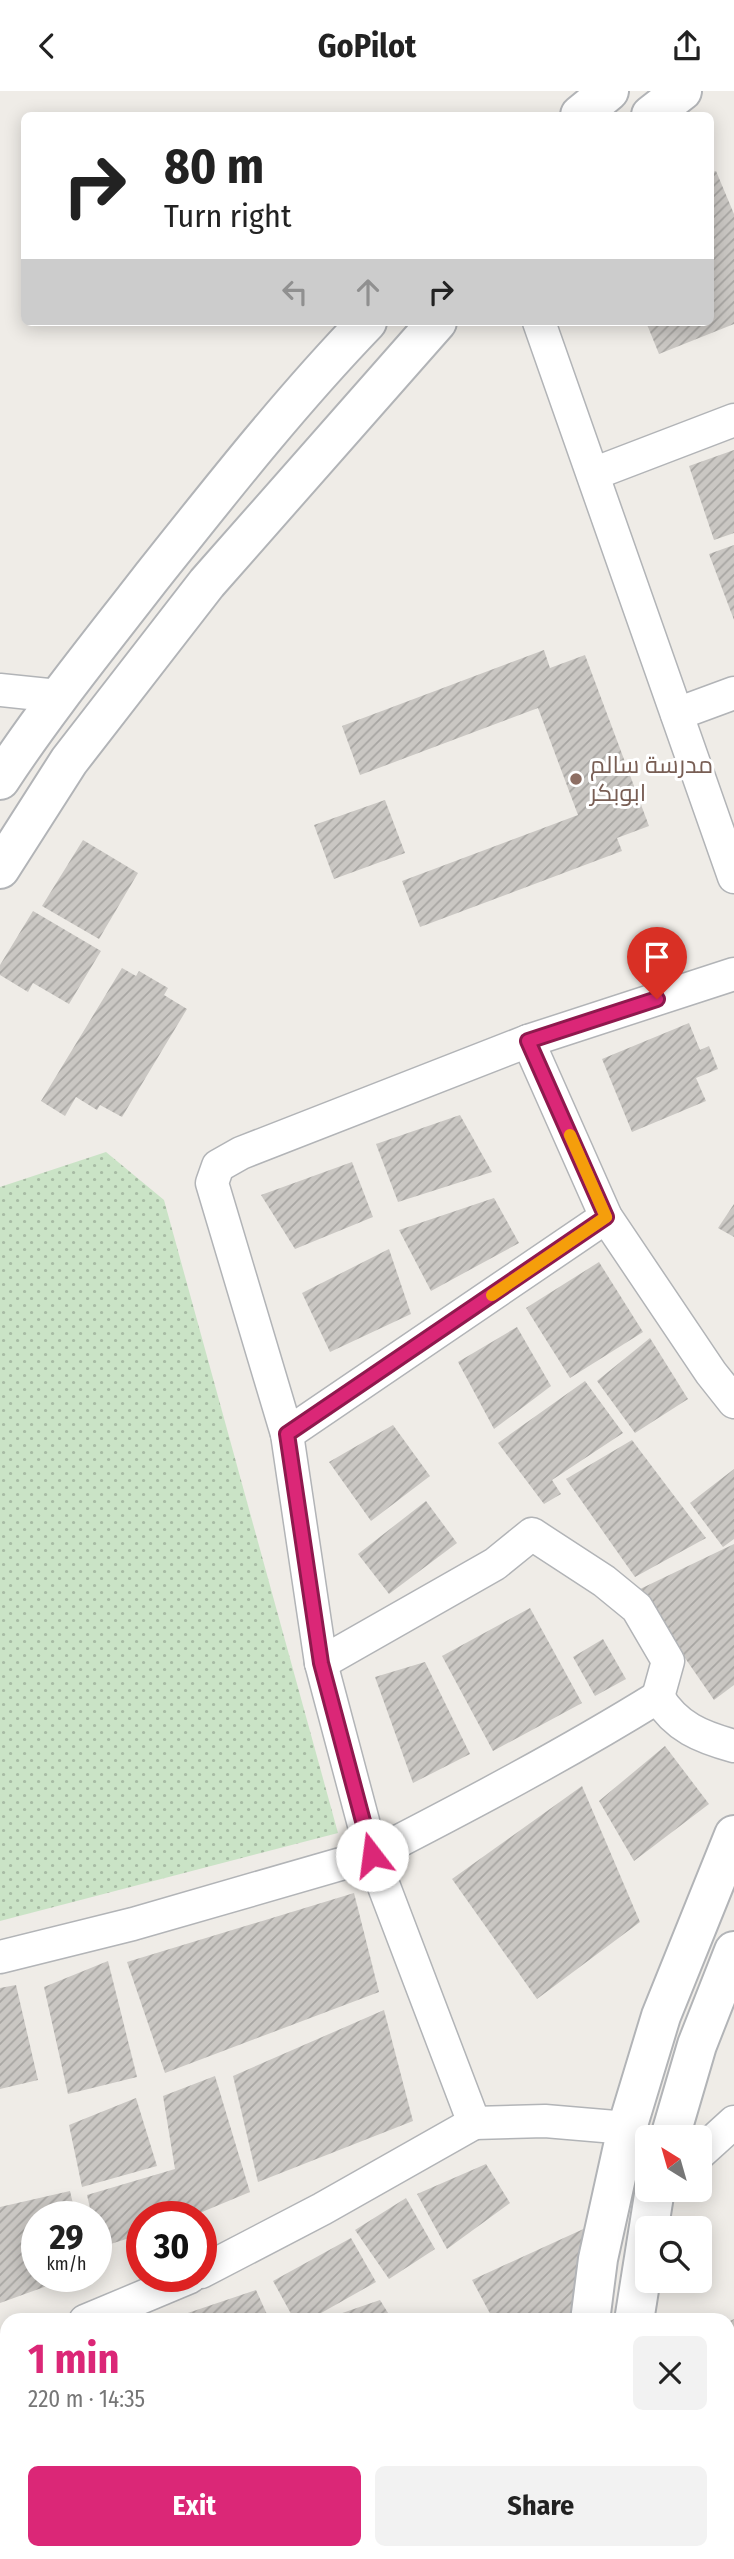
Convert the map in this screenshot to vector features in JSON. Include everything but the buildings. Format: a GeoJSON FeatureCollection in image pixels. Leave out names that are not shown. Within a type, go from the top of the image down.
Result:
{"type":"FeatureCollection","features":[{"type":"Feature","properties":{"kind":"street"},"geometry":{"type":"LineString","coordinates":[[584,112],[609,91]]}},
{"type":"Feature","properties":{"kind":"street"},"geometry":{"type":"LineString","coordinates":[[655,112],[682,91]]}},
{"type":"Feature","properties":{"kind":"street"},"geometry":{"type":"LineString","coordinates":[[0,780],[58,697],[230,477],[329,361],[363,326]]}},
{"type":"Feature","properties":{"kind":"street"},"geometry":{"type":"LineString","coordinates":[[0,869],[69,761],[206,583],[433,326]]}},
{"type":"Feature","properties":{"kind":"street"},"geometry":{"type":"LineString","coordinates":[[541,326],[734,877]]}},
{"type":"Feature","properties":{"kind":"street"},"geometry":{"type":"LineString","coordinates":[[593,474],[734,420]]}},
{"type":"Feature","properties":{"kind":"street"},"geometry":{"type":"LineString","coordinates":[[0,690],[58,697]]}},
{"type":"Feature","properties":{"kind":"street"},"geometry":{"type":"LineString","coordinates":[[677,714],[734,693]]}},
{"type":"Feature","properties":{"kind":"street"},"geometry":{"type":"LineString","coordinates":[[474,2123],[372,1855],[321,1663],[287,1434],[212,1183],[218,1166],[241,1153],[528,1041],[734,974]]}},
{"type":"Feature","properties":{"kind":"street"},"geometry":{"type":"LineString","coordinates":[[528,1041],[606,1217],[711,1373],[734,1402]]}},
{"type":"Feature","properties":{"kind":"street"},"geometry":{"type":"LineString","coordinates":[[287,1434],[606,1217]]}},
{"type":"Feature","properties":{"kind":"street"},"geometry":{"type":"LineString","coordinates":[[0,1957],[133,1924],[372,1855],[615,1724],[658,1697],[668,1661],[637,1608],[604,1581],[532,1534],[495,1564],[321,1663]]}},
{"type":"Feature","properties":{"kind":"street"},"geometry":{"type":"LineString","coordinates":[[658,1697],[677,1721],[693,1733],[734,1746]]}},
{"type":"Feature","properties":{"kind":"street"},"geometry":{"type":"LineString","coordinates":[[591,2313],[598,2259],[627,2127],[661,2016],[734,1835]]}},
{"type":"Feature","properties":{"kind":"street"},"geometry":{"type":"LineString","coordinates":[[674,2125],[697,2045],[734,1951]]}},
{"type":"Feature","properties":{"kind":"street"},"geometry":{"type":"LineString","coordinates":[[217,2264],[311,2215],[474,2123],[545,2121],[627,2127]]}},
{"type":"Feature","properties":{"kind":"street"},"geometry":{"type":"LineString","coordinates":[[712,2142],[734,2122]]}},
{"type":"Feature","properties":{"kind":"street"},"geometry":{"type":"LineString","coordinates":[[635,2313],[654,2202]]}},
{"type":"Feature","properties":{"kind":"street"},"geometry":{"type":"LineString","coordinates":[[104,2313],[154,2292]]}},
{"type":"Feature","properties":{"kind":"green space"},"geometry":{"type":"Polygon","coordinates":[[[106,1152],[164,1200],[338,1833],[0,1921],[0,1187],[106,1152]]]}},
{"type":"Feature","properties":{"kind":"slow traffic"},"geometry":{"type":"LineString","coordinates":[[492,1295],[606,1217],[570,1135]]}},
{"type":"Feature","properties":{"kind":"place","name":"مدرسة سالم ابوبكر"},"geometry":{"type":"Point","coordinates":[576,779]}},
{"type":"Feature","properties":{"kind":"route"},"geometry":{"type":"LineString","coordinates":[[372,1855],[321,1663],[287,1434],[606,1217],[528,1041],[657,999]]}}]}
